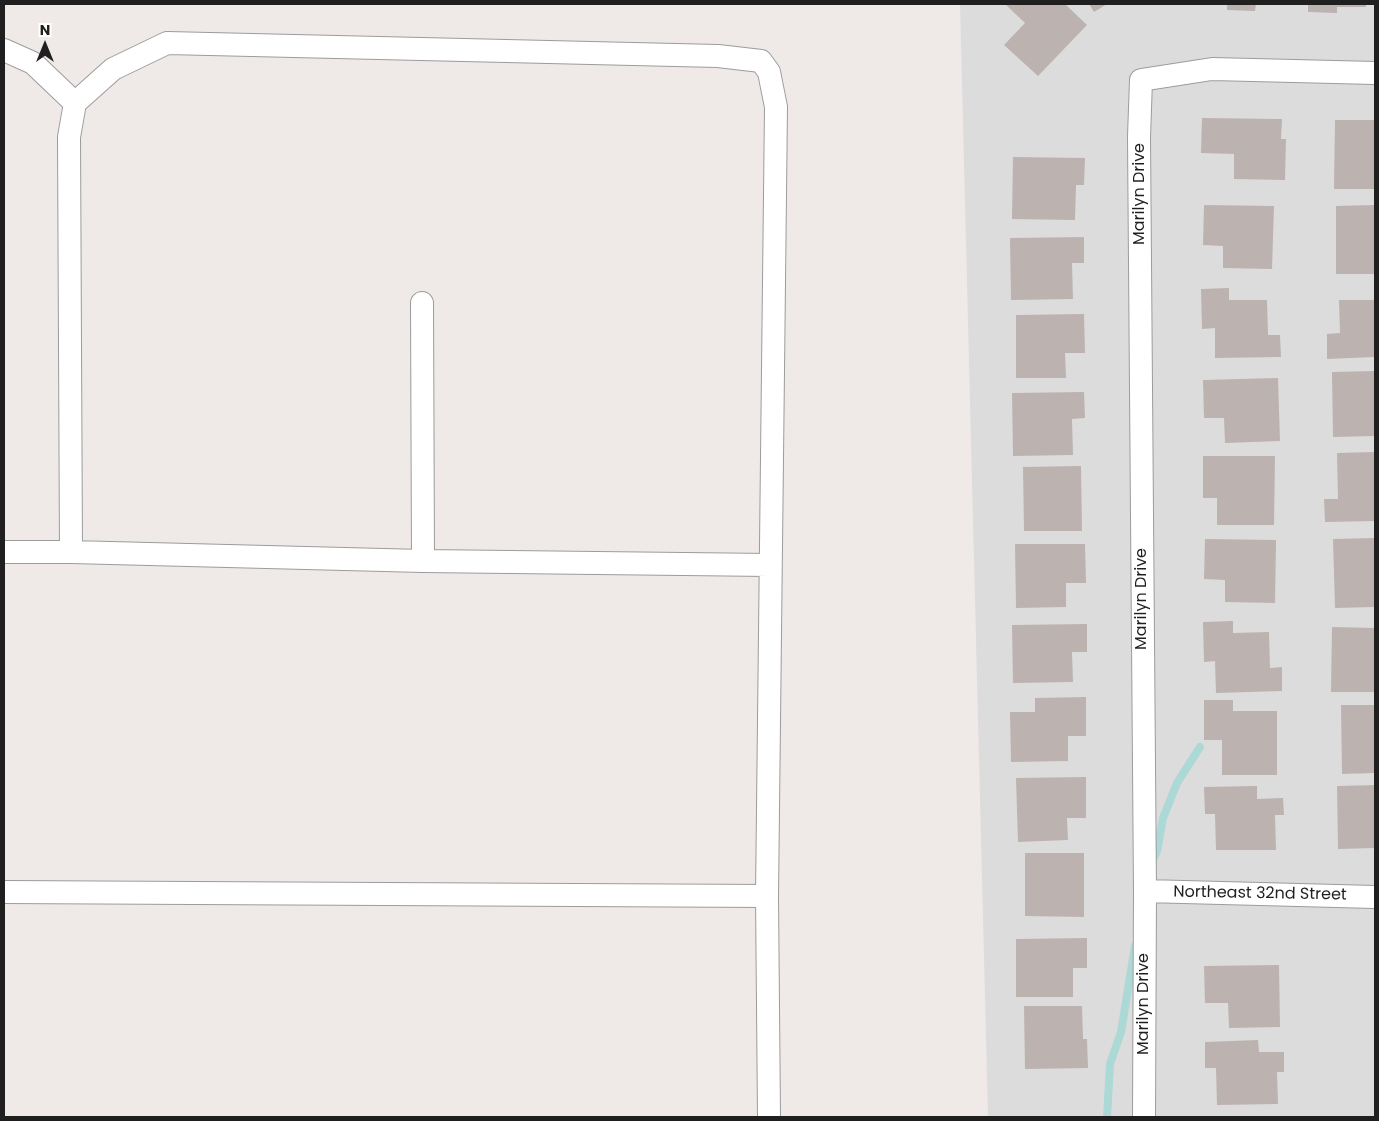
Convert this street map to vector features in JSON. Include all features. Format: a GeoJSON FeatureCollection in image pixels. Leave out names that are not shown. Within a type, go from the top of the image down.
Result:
{"type":"FeatureCollection","features":[{"type":"Feature","properties":{"kind":"street"},"geometry":{"type":"LineString","coordinates":[[71,552],[69,137],[75,103],[113,68],[167,43],[718,56],[760,61],[769,72],[776,107],[767,896],[769,1117]]}},
{"type":"Feature","properties":{"kind":"street"},"geometry":{"type":"LineString","coordinates":[[4,50],[33,63],[75,103]]}},
{"type":"Feature","properties":{"kind":"street","name":"Marilyn Drive"},"geometry":{"type":"LineString","coordinates":[[1144,1117],[1145,891],[1139,137],[1142,80],[1212,68],[1375,73]]}},
{"type":"Feature","properties":{"kind":"street"},"geometry":{"type":"LineString","coordinates":[[422,303],[422,561]]}},
{"type":"Feature","properties":{"kind":"street"},"geometry":{"type":"LineString","coordinates":[[4,552],[422,561],[770,565]]}},
{"type":"Feature","properties":{"kind":"street","name":"Northeast 32nd Street"},"geometry":{"type":"LineString","coordinates":[[1145,891],[1375,897]]}},
{"type":"Feature","properties":{"kind":"street"},"geometry":{"type":"LineString","coordinates":[[4,892],[767,896]]}},
{"type":"Feature","properties":{"kind":"shaded area"},"geometry":{"type":"Polygon","coordinates":[[[960,4],[1375,4],[1375,1117],[988,1117],[960,4]]]}},
{"type":"Feature","properties":{"kind":"building"},"geometry":{"type":"Polygon","coordinates":[[[1005,4],[1065,4],[1087,25],[1038,76],[1004,45],[1025,23],[1005,4]]]}},
{"type":"Feature","properties":{"kind":"building"},"geometry":{"type":"Polygon","coordinates":[[[1089,4],[1107,4],[1094,12],[1089,4]]]}},
{"type":"Feature","properties":{"kind":"building"},"geometry":{"type":"Polygon","coordinates":[[[1227,4],[1256,4],[1255,11],[1227,10],[1227,4]]]}},
{"type":"Feature","properties":{"kind":"building"},"geometry":{"type":"Polygon","coordinates":[[[1308,4],[1366,4],[1366,7],[1337,7],[1337,13],[1308,12],[1308,4]]]}},
{"type":"Feature","properties":{"kind":"building"},"geometry":{"type":"Polygon","coordinates":[[[1202,118],[1282,119],[1281,139],[1286,139],[1285,180],[1234,179],[1234,154],[1201,153],[1202,118]]]}},
{"type":"Feature","properties":{"kind":"building"},"geometry":{"type":"Polygon","coordinates":[[[1335,120],[1375,120],[1375,189],[1334,189],[1335,120]]]}},
{"type":"Feature","properties":{"kind":"building"},"geometry":{"type":"Polygon","coordinates":[[[1013,157],[1085,158],[1084,185],[1076,185],[1075,220],[1012,219],[1013,157]]]}},
{"type":"Feature","properties":{"kind":"building"},"geometry":{"type":"Polygon","coordinates":[[[1204,205],[1274,206],[1272,269],[1223,268],[1223,246],[1203,245],[1204,205]]]}},
{"type":"Feature","properties":{"kind":"building"},"geometry":{"type":"Polygon","coordinates":[[[1375,205],[1375,274],[1336,274],[1336,206],[1375,205]]]}},
{"type":"Feature","properties":{"kind":"building"},"geometry":{"type":"Polygon","coordinates":[[[1084,237],[1084,263],[1072,263],[1073,299],[1011,300],[1010,238],[1084,237]]]}},
{"type":"Feature","properties":{"kind":"building"},"geometry":{"type":"Polygon","coordinates":[[[1229,288],[1229,300],[1267,300],[1268,335],[1280,335],[1281,357],[1215,358],[1215,328],[1202,329],[1201,289],[1229,288]]]}},
{"type":"Feature","properties":{"kind":"building"},"geometry":{"type":"Polygon","coordinates":[[[1339,300],[1375,300],[1375,357],[1327,359],[1327,334],[1340,333],[1339,300]]]}},
{"type":"Feature","properties":{"kind":"building"},"geometry":{"type":"Polygon","coordinates":[[[1084,314],[1085,353],[1065,353],[1066,378],[1016,378],[1016,315],[1084,314]]]}},
{"type":"Feature","properties":{"kind":"building"},"geometry":{"type":"Polygon","coordinates":[[[1375,371],[1375,436],[1333,437],[1332,372],[1375,371]]]}},
{"type":"Feature","properties":{"kind":"building"},"geometry":{"type":"Polygon","coordinates":[[[1278,378],[1280,441],[1225,443],[1224,418],[1204,418],[1203,380],[1278,378]]]}},
{"type":"Feature","properties":{"kind":"building"},"geometry":{"type":"Polygon","coordinates":[[[1084,392],[1085,418],[1072,419],[1073,455],[1013,456],[1012,393],[1084,392]]]}},
{"type":"Feature","properties":{"kind":"building"},"geometry":{"type":"Polygon","coordinates":[[[1375,452],[1375,521],[1325,522],[1324,499],[1338,499],[1337,453],[1375,452]]]}},
{"type":"Feature","properties":{"kind":"building"},"geometry":{"type":"Polygon","coordinates":[[[1203,456],[1275,456],[1274,525],[1217,525],[1217,498],[1203,498],[1203,456]]]}},
{"type":"Feature","properties":{"kind":"building"},"geometry":{"type":"Polygon","coordinates":[[[1081,466],[1082,531],[1024,531],[1023,467],[1081,466]]]}},
{"type":"Feature","properties":{"kind":"building"},"geometry":{"type":"Polygon","coordinates":[[[1375,538],[1375,607],[1335,608],[1333,539],[1375,538]]]}},
{"type":"Feature","properties":{"kind":"building"},"geometry":{"type":"Polygon","coordinates":[[[1205,539],[1276,540],[1275,603],[1225,602],[1225,580],[1204,579],[1205,539]]]}},
{"type":"Feature","properties":{"kind":"building"},"geometry":{"type":"Polygon","coordinates":[[[1015,544],[1085,544],[1086,583],[1066,583],[1066,607],[1016,608],[1015,544]]]}},
{"type":"Feature","properties":{"kind":"building"},"geometry":{"type":"Polygon","coordinates":[[[1233,621],[1233,633],[1269,632],[1270,668],[1282,667],[1282,691],[1216,693],[1215,661],[1204,662],[1203,622],[1233,621]]]}},
{"type":"Feature","properties":{"kind":"building"},"geometry":{"type":"Polygon","coordinates":[[[1087,624],[1087,652],[1072,652],[1073,682],[1013,683],[1012,625],[1087,624]]]}},
{"type":"Feature","properties":{"kind":"building"},"geometry":{"type":"Polygon","coordinates":[[[1332,627],[1375,628],[1375,692],[1331,692],[1332,627]]]}},
{"type":"Feature","properties":{"kind":"building"},"geometry":{"type":"Polygon","coordinates":[[[1086,697],[1086,736],[1068,736],[1068,761],[1011,762],[1010,712],[1035,712],[1035,698],[1086,697]]]}},
{"type":"Feature","properties":{"kind":"building"},"geometry":{"type":"Polygon","coordinates":[[[1204,700],[1233,700],[1233,711],[1277,711],[1277,775],[1222,775],[1222,740],[1204,740],[1204,700]]]}},
{"type":"Feature","properties":{"kind":"building"},"geometry":{"type":"Polygon","coordinates":[[[1341,705],[1375,705],[1375,773],[1342,774],[1341,705]]]}},
{"type":"Feature","properties":{"kind":"building"},"geometry":{"type":"Polygon","coordinates":[[[1086,777],[1086,818],[1067,818],[1068,840],[1018,842],[1016,778],[1086,777]]]}},
{"type":"Feature","properties":{"kind":"building"},"geometry":{"type":"Polygon","coordinates":[[[1375,785],[1375,848],[1338,849],[1337,786],[1375,785]]]}},
{"type":"Feature","properties":{"kind":"building"},"geometry":{"type":"Polygon","coordinates":[[[1257,786],[1257,799],[1283,798],[1284,815],[1275,815],[1276,850],[1216,850],[1215,814],[1205,814],[1204,787],[1257,786]]]}},
{"type":"Feature","properties":{"kind":"building"},"geometry":{"type":"Polygon","coordinates":[[[1025,853],[1084,853],[1084,917],[1025,916],[1025,853]]]}},
{"type":"Feature","properties":{"kind":"building"},"geometry":{"type":"Polygon","coordinates":[[[1087,938],[1087,968],[1073,968],[1073,997],[1016,997],[1016,939],[1087,938]]]}},
{"type":"Feature","properties":{"kind":"building"},"geometry":{"type":"Polygon","coordinates":[[[1279,965],[1280,1027],[1229,1028],[1228,1003],[1205,1003],[1204,966],[1279,965]]]}},
{"type":"Feature","properties":{"kind":"building"},"geometry":{"type":"Polygon","coordinates":[[[1024,1006],[1082,1006],[1083,1039],[1087,1039],[1088,1068],[1025,1069],[1024,1006]]]}},
{"type":"Feature","properties":{"kind":"building"},"geometry":{"type":"Polygon","coordinates":[[[1258,1040],[1259,1052],[1284,1052],[1284,1072],[1277,1072],[1278,1104],[1217,1105],[1216,1068],[1205,1068],[1205,1042],[1258,1040]]]}},
{"type":"Feature","properties":{"kind":"waterway"},"geometry":{"type":"LineString","coordinates":[[1152,862],[1157,851],[1163,818],[1177,783],[1200,747]]}},
{"type":"Feature","properties":{"kind":"waterway"},"geometry":{"type":"LineString","coordinates":[[1107,1117],[1110,1064],[1121,1032],[1135,946]]}}]}
